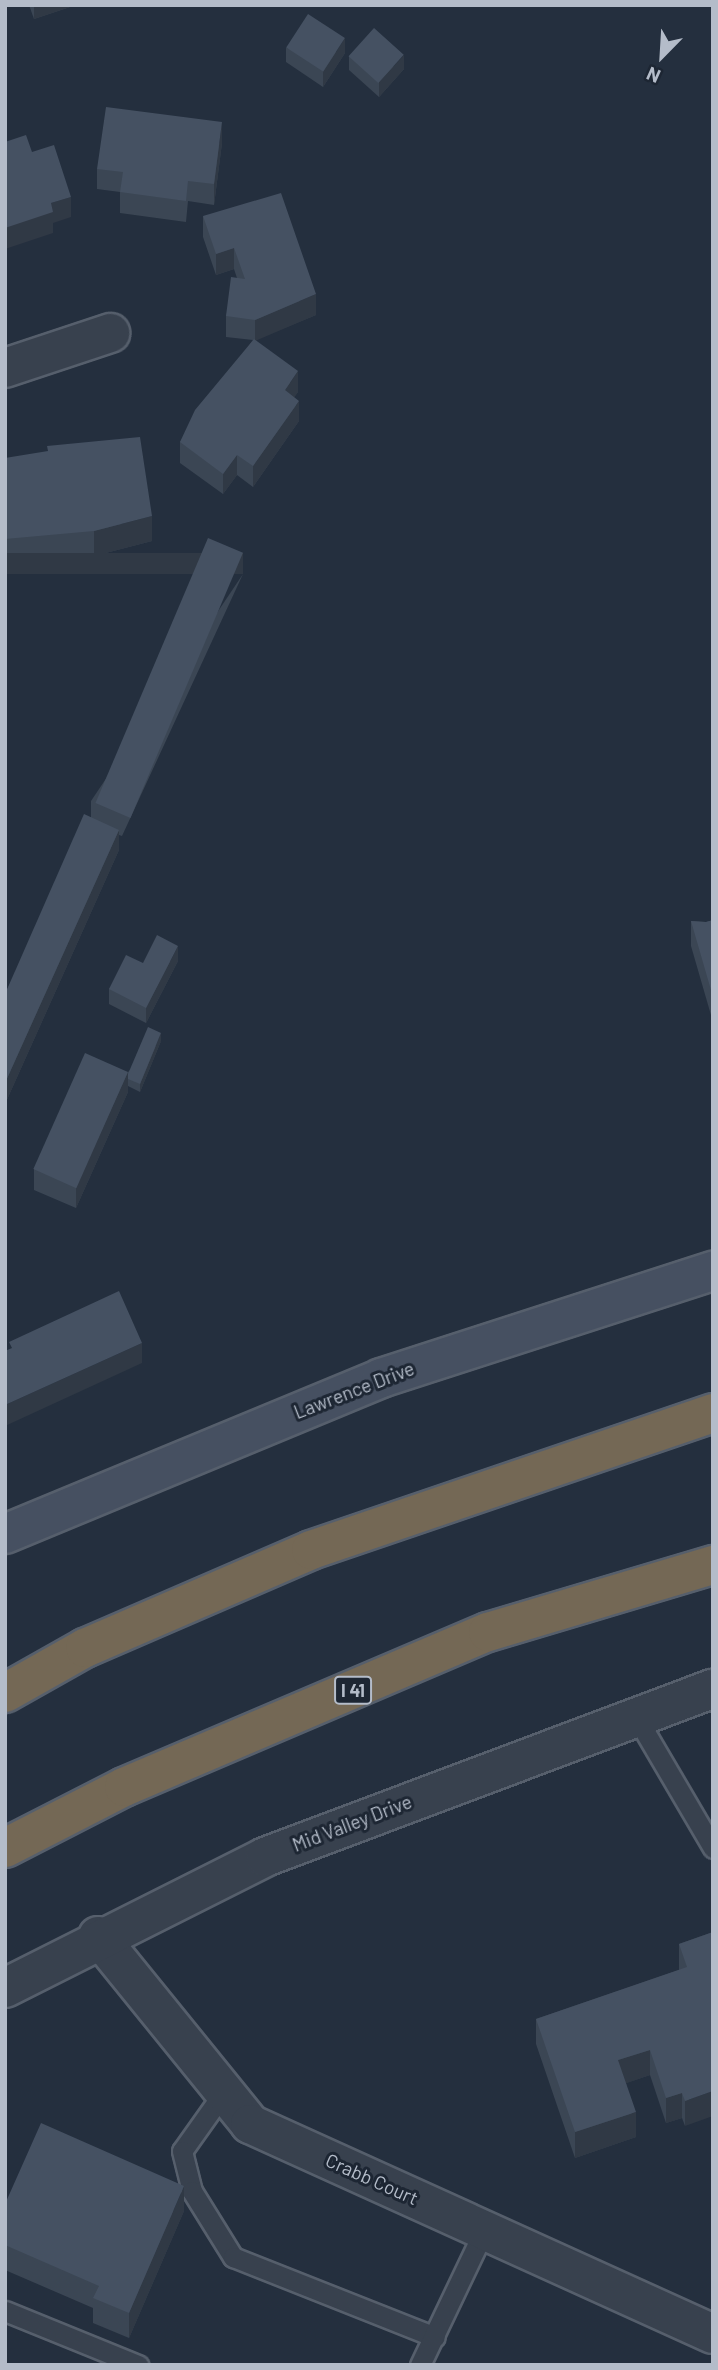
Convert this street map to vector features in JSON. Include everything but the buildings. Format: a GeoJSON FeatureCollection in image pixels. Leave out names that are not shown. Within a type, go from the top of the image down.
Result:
{"type":"FeatureCollection","features":[{"type":"Feature","properties":{"kind":"highway"},"geometry":{"type":"LineString","coordinates":[[5,1693],[85,1648],[311,1550],[713,1413]]}},
{"type":"Feature","properties":{"kind":"highway","name":"I 41"},"geometry":{"type":"LineString","coordinates":[[5,1848],[124,1787],[488,1632],[713,1565]]}},
{"type":"Feature","properties":{"kind":"main road","name":"Lawrence Drive"},"geometry":{"type":"LineString","coordinates":[[5,1534],[381,1378],[713,1271]]}},
{"type":"Feature","properties":{"kind":"street"},"geometry":{"type":"LineString","coordinates":[[5,368],[110,333]]}},
{"type":"Feature","properties":{"kind":"street","name":"Mid Valley Drive"},"geometry":{"type":"LineString","coordinates":[[5,1989],[98,1936],[265,1857],[635,1715],[713,1689]]}},
{"type":"Feature","properties":{"kind":"street","name":"Crabb Court"},"geometry":{"type":"LineString","coordinates":[[98,1936],[250,2124],[713,2334]]}},
{"type":"Feature","properties":{"kind":"lane"},"geometry":{"type":"LineString","coordinates":[[635,1715],[713,1848]]}},
{"type":"Feature","properties":{"kind":"lane"},"geometry":{"type":"LineString","coordinates":[[224,2092],[182,2151],[192,2191],[233,2257],[435,2337]]}},
{"type":"Feature","properties":{"kind":"lane"},"geometry":{"type":"LineString","coordinates":[[419,2365],[435,2337],[485,2229]]}},
{"type":"Feature","properties":{"kind":"lane"},"geometry":{"type":"LineString","coordinates":[[5,2311],[138,2365]]}}]}
